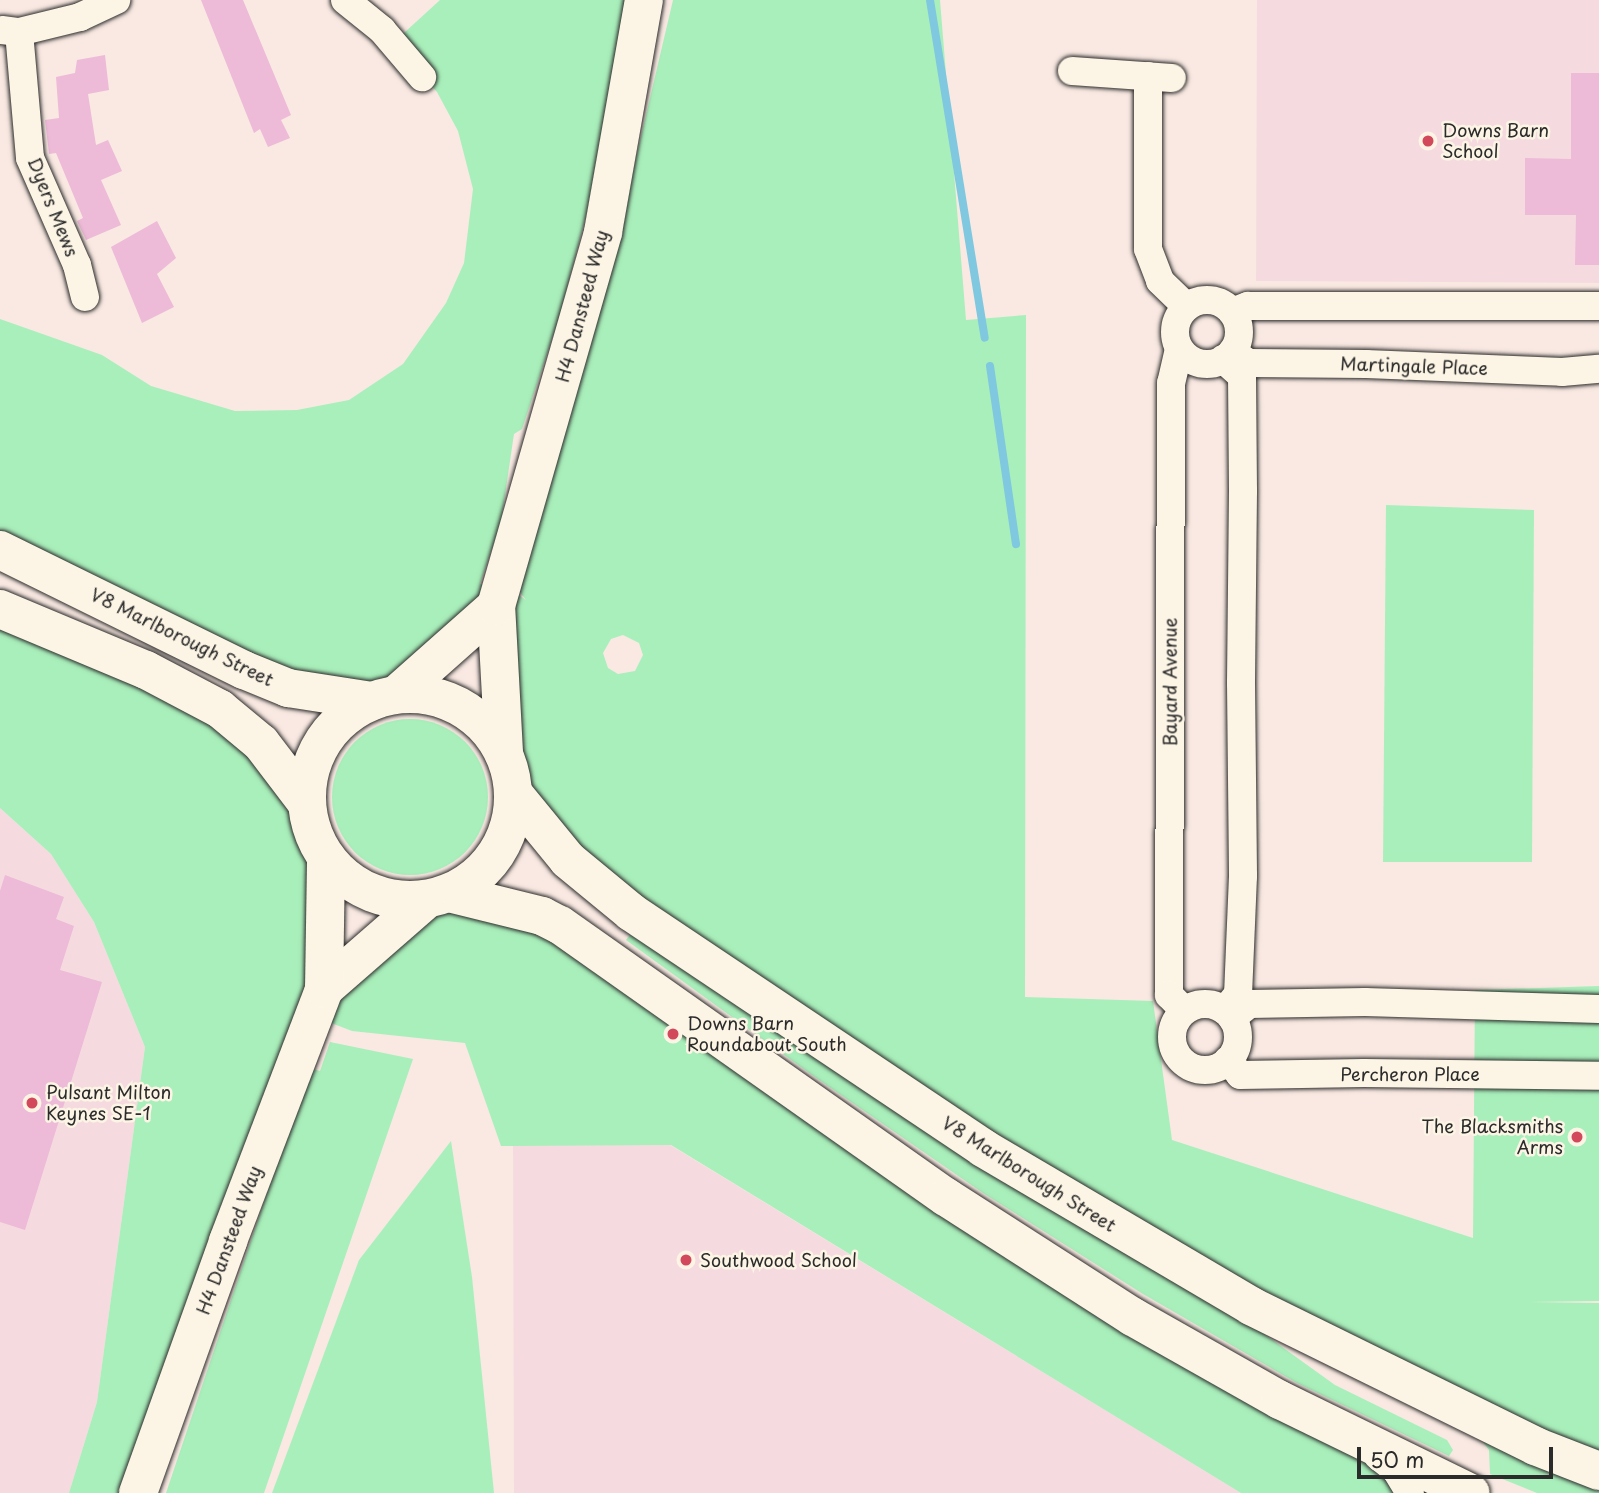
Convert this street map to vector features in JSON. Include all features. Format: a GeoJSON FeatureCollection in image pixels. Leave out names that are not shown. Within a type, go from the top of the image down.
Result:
{"type":"FeatureCollection","features":[{"type":"Feature","properties":{"kind":"main road","name":"H4 Dansteed Way"},"geometry":{"type":"LineString","coordinates":[[504,752],[499,595],[603,232],[644,0]]}},
{"type":"Feature","properties":{"kind":"main road","name":"V8 Marlborough Street"},"geometry":{"type":"LineString","coordinates":[[0,550],[244,670],[288,688],[385,697]]}},
{"type":"Feature","properties":{"kind":"main road"},"geometry":{"type":"LineString","coordinates":[[499,595],[385,697],[344,717],[323,741],[310,770],[306,802],[316,841],[326,859],[346,879],[371,893],[398,900],[438,897],[542,916],[560,925],[946,1197],[1133,1317],[1357,1439],[1471,1493]]}},
{"type":"Feature","properties":{"kind":"main road"},"geometry":{"type":"LineString","coordinates":[[0,609],[146,670],[220,709],[261,743],[306,802]]}},
{"type":"Feature","properties":{"kind":"main road"},"geometry":{"type":"LineString","coordinates":[[385,697],[429,695],[460,706],[486,726],[504,752],[514,794],[510,825],[497,854],[476,877],[438,897]]}},
{"type":"Feature","properties":{"kind":"main road","name":"V8 Marlborough Street"},"geometry":{"type":"LineString","coordinates":[[514,794],[568,860],[590,881],[631,912],[983,1148],[1251,1306],[1599,1471]]}},
{"type":"Feature","properties":{"kind":"main road","name":"H4 Dansteed Way"},"geometry":{"type":"LineString","coordinates":[[138,1493],[322,994],[326,859]]}},
{"type":"Feature","properties":{"kind":"main road","name":"H4 Dansteed Way"},"geometry":{"type":"LineString","coordinates":[[322,994],[438,897]]}},
{"type":"Feature","properties":{"kind":"street","name":"Dyers Mews"},"geometry":{"type":"LineString","coordinates":[[85,297],[77,265],[30,159],[9,31],[80,17],[116,0]]}},
{"type":"Feature","properties":{"kind":"street"},"geometry":{"type":"LineString","coordinates":[[345,0],[382,30],[422,77]]}},
{"type":"Feature","properties":{"kind":"street"},"geometry":{"type":"LineString","coordinates":[[1072,71],[1160,77],[1148,249],[1160,281],[1188,307]]}},
{"type":"Feature","properties":{"kind":"street"},"geometry":{"type":"LineString","coordinates":[[1216,301],[1232,312],[1239,330],[1228,356],[1202,364],[1189,359],[1179,349],[1175,339],[1177,320],[1188,307],[1216,301]]}},
{"type":"Feature","properties":{"kind":"street"},"geometry":{"type":"LineString","coordinates":[[1232,312],[1248,306],[1599,306]]}},
{"type":"Feature","properties":{"kind":"street","name":"Bayard Avenue"},"geometry":{"type":"LineString","coordinates":[[1179,349],[1171,383],[1169,995],[1184,1010]]}},
{"type":"Feature","properties":{"kind":"street"},"geometry":{"type":"LineString","coordinates":[[1228,356],[1242,376],[1243,479],[1243,876],[1238,994],[1228,1014]]}},
{"type":"Feature","properties":{"kind":"street","name":"Martingale Place"},"geometry":{"type":"LineString","coordinates":[[1228,356],[1249,363],[1366,364],[1562,372],[1599,369]]}},
{"type":"Feature","properties":{"kind":"street"},"geometry":{"type":"LineString","coordinates":[[1228,1014],[1249,1004],[1365,1002],[1599,1009]]}},
{"type":"Feature","properties":{"kind":"street"},"geometry":{"type":"LineString","coordinates":[[1210,1003],[1228,1014],[1238,1041],[1228,1060],[1205,1070],[1190,1067],[1181,1060],[1174,1052],[1171,1035],[1175,1020],[1184,1010],[1196,1004],[1210,1003]]}},
{"type":"Feature","properties":{"kind":"street","name":"Percheron Place"},"geometry":{"type":"LineString","coordinates":[[1228,1060],[1240,1075],[1364,1073],[1599,1076]]}},
{"type":"Feature","properties":{"kind":"street"},"geometry":{"type":"LineString","coordinates":[[1357,1439],[1395,1470],[1410,1493]]}},
{"type":"Feature","properties":{"kind":"street"},"geometry":{"type":"LineString","coordinates":[[1550,1450],[1599,1455]]}},
{"type":"Feature","properties":{"kind":"shaded area","name":"Downs Barn School"},"geometry":{"type":"Polygon","coordinates":[[[1257,0],[1599,0],[1599,283],[1256,281],[1257,0]]]}},
{"type":"Feature","properties":{"kind":"shaded area"},"geometry":{"type":"Polygon","coordinates":[[[0,808],[51,854],[94,922],[145,1047],[97,1402],[69,1493],[0,1493],[0,808]]]}},
{"type":"Feature","properties":{"kind":"shaded area","name":"Southwood School"},"geometry":{"type":"Polygon","coordinates":[[[513,1145],[670,1145],[1241,1493],[514,1493],[513,1145]]]}},
{"type":"Feature","properties":{"kind":"green space"},"geometry":{"type":"Polygon","coordinates":[[[440,0],[628,0],[599,167],[559,318],[522,429],[514,434],[501,522],[480,584],[502,583],[526,600],[518,590],[609,273],[673,0],[940,0],[966,320],[1026,315],[1025,997],[1153,1001],[1172,1140],[1473,1238],[1475,990],[1599,986],[1599,1301],[1530,1302],[1599,1303],[1599,1450],[1535,1446],[1251,1306],[785,1015],[514,794],[504,752],[495,607],[397,694],[288,688],[0,550],[0,319],[102,355],[151,386],[235,411],[297,410],[349,400],[403,364],[446,303],[464,263],[473,189],[458,131],[437,92],[393,43],[440,0]],[[623,635],[611,639],[603,653],[608,668],[618,674],[635,671],[643,655],[639,643],[623,635]]]}},
{"type":"Feature","properties":{"kind":"green space"},"geometry":{"type":"Polygon","coordinates":[[[1386,505],[1534,510],[1532,862],[1383,862],[1386,505]]]}},
{"type":"Feature","properties":{"kind":"green space"},"geometry":{"type":"Polygon","coordinates":[[[0,609],[220,709],[307,808],[316,841],[326,858],[325,988],[426,900],[542,916],[1280,1400],[1410,1493],[1241,1493],[671,1145],[501,1146],[465,1043],[352,1031],[313,1016],[138,1493],[69,1493],[97,1402],[145,1047],[94,922],[51,854],[0,808],[0,609]]]}},
{"type":"Feature","properties":{"kind":"green space"},"geometry":{"type":"Polygon","coordinates":[[[410,719],[440,725],[465,742],[482,767],[488,797],[482,827],[465,852],[440,869],[410,875],[380,869],[355,852],[338,827],[332,797],[338,767],[355,742],[380,725],[410,719]]]}},
{"type":"Feature","properties":{"kind":"green space"},"geometry":{"type":"Polygon","coordinates":[[[637,926],[1250,1324],[1335,1385],[1447,1440],[1453,1450],[1449,1456],[1297,1383],[1143,1294],[983,1193],[812,1075],[626,940],[637,926]]]}},
{"type":"Feature","properties":{"kind":"green space"},"geometry":{"type":"Polygon","coordinates":[[[330,1042],[413,1059],[264,1493],[166,1493],[309,1068],[320,1071],[330,1042]]]}},
{"type":"Feature","properties":{"kind":"green space"},"geometry":{"type":"Polygon","coordinates":[[[451,1141],[472,1277],[494,1493],[272,1493],[359,1260],[451,1141]]]}},
{"type":"Feature","properties":{"kind":"green space"},"geometry":{"type":"Polygon","coordinates":[[[1486,1435],[1599,1480],[1599,1493],[1537,1493],[1490,1474],[1489,1450],[1483,1442],[1486,1435]]]}},
{"type":"Feature","properties":{"kind":"building"},"geometry":{"type":"Polygon","coordinates":[[[201,0],[243,0],[291,115],[281,120],[290,138],[268,147],[260,129],[254,133],[201,0]]]}},
{"type":"Feature","properties":{"kind":"building"},"geometry":{"type":"Polygon","coordinates":[[[105,55],[109,90],[88,94],[96,145],[108,140],[122,171],[101,180],[121,225],[86,240],[77,221],[83,218],[56,153],[49,154],[45,120],[59,118],[56,77],[75,73],[77,60],[105,55]]]}},
{"type":"Feature","properties":{"kind":"building"},"geometry":{"type":"Polygon","coordinates":[[[1571,73],[1599,73],[1599,265],[1575,265],[1576,215],[1525,215],[1525,158],[1571,159],[1571,73]]]}},
{"type":"Feature","properties":{"kind":"building"},"geometry":{"type":"Polygon","coordinates":[[[157,221],[176,258],[157,274],[174,307],[142,323],[111,247],[157,221]]]}},
{"type":"Feature","properties":{"kind":"building","name":"Pulsant Milton Keynes SE-1"},"geometry":{"type":"Polygon","coordinates":[[[5,875],[64,897],[56,919],[74,926],[60,970],[102,982],[25,1230],[0,1222],[0,891],[5,875]]]}},
{"type":"Feature","properties":{"kind":"waterway"},"geometry":{"type":"LineString","coordinates":[[930,0],[985,338]]}},
{"type":"Feature","properties":{"kind":"waterway"},"geometry":{"type":"LineString","coordinates":[[990,366],[1016,544]]}},
{"type":"Feature","properties":{"kind":"place","name":"Downs Barn School"},"geometry":{"type":"Point","coordinates":[1428,141]}},
{"type":"Feature","properties":{"kind":"place","name":"Downs Barn Roundabout South"},"geometry":{"type":"Point","coordinates":[673,1034]}},
{"type":"Feature","properties":{"kind":"place","name":"Pulsant Milton Keynes SE-1"},"geometry":{"type":"Point","coordinates":[32,1103]}},
{"type":"Feature","properties":{"kind":"place","name":"The Blacksmiths Arms"},"geometry":{"type":"Point","coordinates":[1577,1137]}},
{"type":"Feature","properties":{"kind":"place","name":"Southwood School"},"geometry":{"type":"Point","coordinates":[686,1260]}}]}
